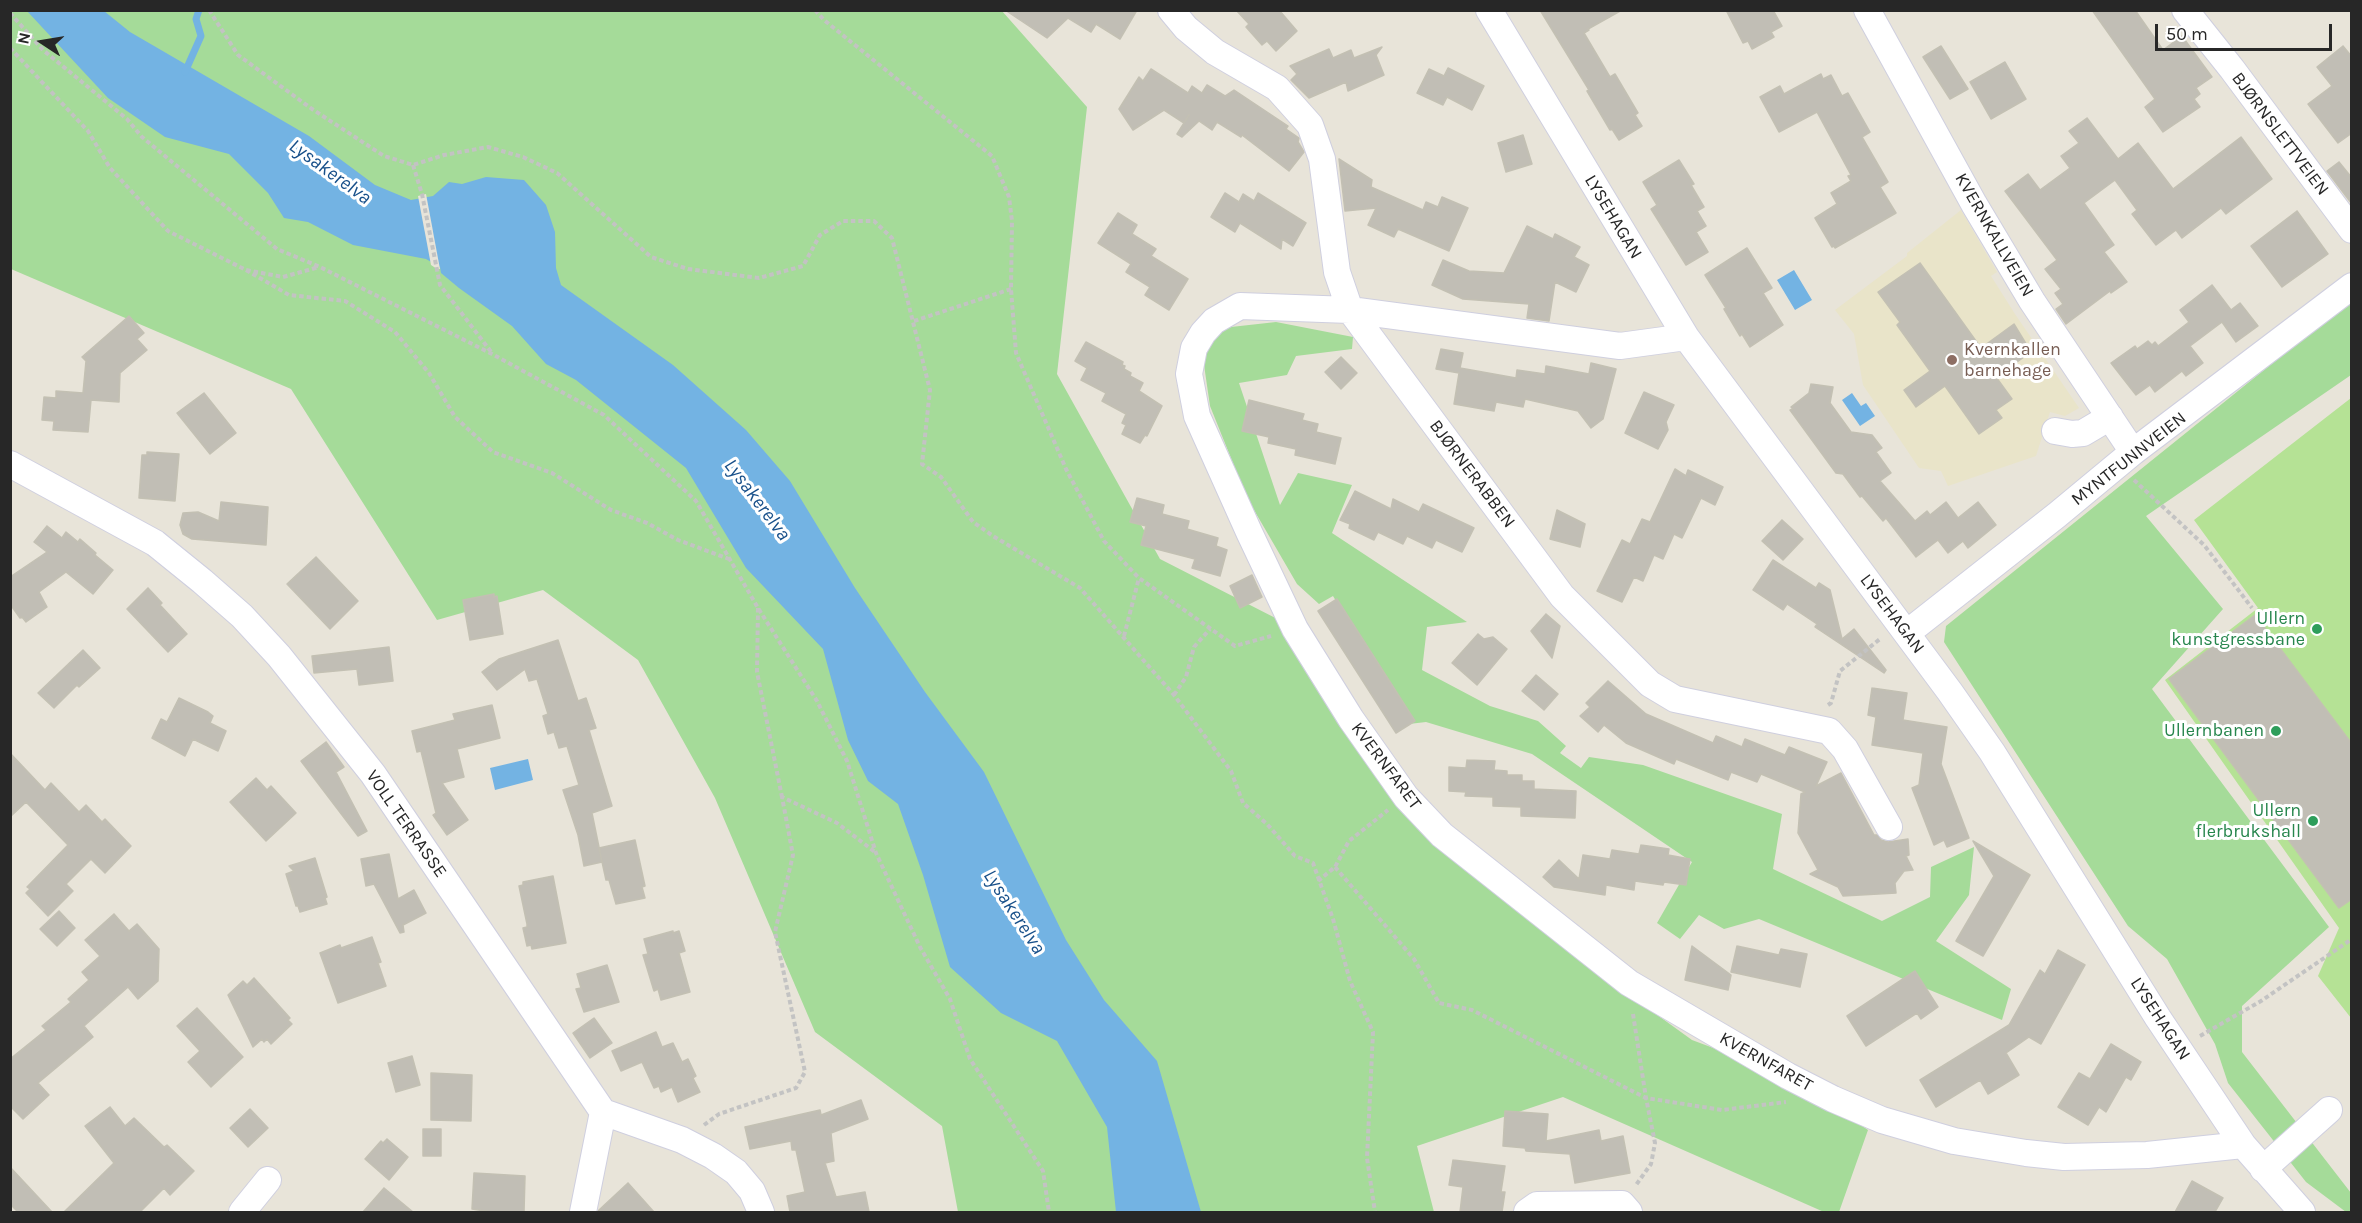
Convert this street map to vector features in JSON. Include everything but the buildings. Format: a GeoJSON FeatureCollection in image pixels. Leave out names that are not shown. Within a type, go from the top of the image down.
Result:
{"type":"FeatureCollection","features":[{"type":"Feature","properties":{"kind":"street","name":"BJØRNERABBEN"},"geometry":{"type":"LineString","coordinates":[[1171,10],[1186,28],[1215,52],[1277,88],[1310,125],[1322,159],[1337,272],[1350,310],[1562,596],[1650,684],[1675,699],[1829,731],[1845,749],[1889,827]]}},
{"type":"Feature","properties":{"kind":"street","name":"LYSEHAGAN"},"geometry":{"type":"LineString","coordinates":[[1489,10],[1686,337],[1904,629],[1992,752],[2158,1018],[2243,1145],[2292,1208]]}},
{"type":"Feature","properties":{"kind":"street","name":"KVERNKALLVEIEN"},"geometry":{"type":"LineString","coordinates":[[1867,10],[1974,204],[2032,301],[2110,417],[2127,457]]}},
{"type":"Feature","properties":{"kind":"street","name":"BJØRNSLETTVEIEN"},"geometry":{"type":"LineString","coordinates":[[2185,10],[2352,230]]}},
{"type":"Feature","properties":{"kind":"street","name":"MYNTFUNNVEIEN"},"geometry":{"type":"LineString","coordinates":[[1904,629],[2057,515],[2127,457],[2352,286]]}},
{"type":"Feature","properties":{"kind":"street","name":"KVERNFARET"},"geometry":{"type":"LineString","coordinates":[[1686,337],[1620,346],[1350,310],[1236,307],[1214,321],[1203,333],[1194,348],[1189,374],[1197,416],[1295,630],[1351,719],[1406,797],[1442,835],[1629,983],[1833,1100],[1882,1120],[1944,1139],[2064,1157],[2147,1155],[2243,1145]]}},
{"type":"Feature","properties":{"kind":"street"},"geometry":{"type":"LineString","coordinates":[[2055,431],[2083,433],[2110,417]]}},
{"type":"Feature","properties":{"kind":"street","name":"VOLL TERRASSE"},"geometry":{"type":"LineString","coordinates":[[10,464],[68,493],[155,543],[242,616],[279,656],[373,774],[603,1112]]}},
{"type":"Feature","properties":{"kind":"street"},"geometry":{"type":"LineString","coordinates":[[2263,1169],[2329,1110]]}},
{"type":"Feature","properties":{"kind":"street"},"geometry":{"type":"LineString","coordinates":[[583,1212],[603,1112],[682,1140],[713,1156],[736,1172],[752,1191],[761,1212]]}},
{"type":"Feature","properties":{"kind":"street"},"geometry":{"type":"LineString","coordinates":[[242,1212],[268,1179]]}},
{"type":"Feature","properties":{"kind":"street"},"geometry":{"type":"LineString","coordinates":[[1527,1212],[1537,1205],[1626,1208]]}},
{"type":"Feature","properties":{"kind":"path"},"geometry":{"type":"LineString","coordinates":[[209,10],[238,56],[384,156],[413,165],[444,155],[488,147],[523,157],[557,173],[651,256],[688,269],[759,278],[803,266],[820,235],[843,221],[874,220],[892,238],[930,390],[922,464],[942,477],[974,522],[993,536],[1080,588],[1174,694],[1231,771],[1243,803],[1267,824],[1295,856],[1313,863],[1333,919],[1350,981],[1373,1032],[1367,1158],[1375,1212]]}},
{"type":"Feature","properties":{"kind":"path"},"geometry":{"type":"LineString","coordinates":[[815,10],[833,28],[992,156],[1009,197],[1012,221],[1011,289],[1016,353],[1066,469],[1104,541],[1139,578],[1235,646],[1295,630]]}},
{"type":"Feature","properties":{"kind":"path"},"geometry":{"type":"LineString","coordinates":[[10,13],[43,50],[127,119],[142,137],[277,249],[320,267],[492,354],[604,416],[696,501],[758,608],[817,701],[847,761],[876,853],[920,948],[950,999],[970,1059],[1043,1171],[1049,1212]]}},
{"type":"Feature","properties":{"kind":"path"},"geometry":{"type":"LineString","coordinates":[[10,48],[88,132],[110,168],[168,231],[246,270],[289,295],[345,301],[395,332],[429,373],[455,417],[493,452],[552,473],[611,510],[647,523],[678,540],[730,560]]}},
{"type":"Feature","properties":{"kind":"path"},"geometry":{"type":"LineString","coordinates":[[413,165],[422,194],[440,285],[492,354]]}},
{"type":"Feature","properties":{"kind":"path"},"geometry":{"type":"LineString","coordinates":[[246,270],[284,277],[320,267]]}},
{"type":"Feature","properties":{"kind":"path"},"geometry":{"type":"LineString","coordinates":[[914,321],[1011,289]]}},
{"type":"Feature","properties":{"kind":"path"},"geometry":{"type":"LineString","coordinates":[[2127,457],[2138,484],[2204,545],[2252,608]]}},
{"type":"Feature","properties":{"kind":"path"},"geometry":{"type":"LineString","coordinates":[[1124,636],[1139,578]]}},
{"type":"Feature","properties":{"kind":"path"},"geometry":{"type":"LineString","coordinates":[[682,1140],[719,1114],[796,1088],[805,1072],[775,932],[793,855],[758,672],[758,608]]}},
{"type":"Feature","properties":{"kind":"path"},"geometry":{"type":"LineString","coordinates":[[1174,694],[1186,677],[1194,647],[1210,629]]}},
{"type":"Feature","properties":{"kind":"path"},"geometry":{"type":"LineString","coordinates":[[1831,703],[1840,671],[1904,629]]}},
{"type":"Feature","properties":{"kind":"path"},"geometry":{"type":"LineString","coordinates":[[782,797],[837,823],[876,853]]}},
{"type":"Feature","properties":{"kind":"path"},"geometry":{"type":"LineString","coordinates":[[1318,881],[1335,867],[1349,841],[1375,818],[1406,797]]}},
{"type":"Feature","properties":{"kind":"path"},"geometry":{"type":"LineString","coordinates":[[1335,867],[1414,959],[1439,1003],[1472,1011],[1646,1098],[1722,1110],[1793,1102]]}},
{"type":"Feature","properties":{"kind":"path"},"geometry":{"type":"LineString","coordinates":[[2200,1036],[2261,1001],[2352,939]]}},
{"type":"Feature","properties":{"kind":"path"},"geometry":{"type":"LineString","coordinates":[[1626,1208],[1651,1164],[1655,1143],[1629,983]]}},
{"type":"Feature","properties":{"kind":"shaded area","name":"Kvernkallen barnehage"},"geometry":{"type":"Polygon","coordinates":[[[1961,210],[1997,272],[1991,276],[2079,408],[2065,416],[2050,412],[2036,456],[1948,486],[1941,471],[1919,468],[1863,385],[1854,334],[1835,310],[1907,256],[1907,253],[1961,210]]]}},
{"type":"Feature","properties":{"kind":"green space"},"geometry":{"type":"Polygon","coordinates":[[[10,11],[1002,11],[1087,107],[1057,374],[1160,559],[1291,626],[1440,846],[1563,947],[1692,1040],[1788,1076],[1868,1130],[1839,1212],[1824,1212],[1563,1097],[1417,1146],[1434,1212],[958,1212],[942,1126],[815,1032],[715,798],[638,660],[543,590],[437,620],[291,389],[11,269],[10,11]]]}},
{"type":"Feature","properties":{"kind":"green space"},"geometry":{"type":"Polygon","coordinates":[[[2351,300],[2351,375],[2146,516],[2223,609],[2152,689],[2329,927],[2242,1006],[2242,1052],[2351,1193],[2351,1212],[2346,1212],[2306,1182],[2228,1083],[2215,1044],[2167,959],[2128,926],[1944,642],[1946,626],[2351,300]]]}},
{"type":"Feature","properties":{"kind":"green space"},"geometry":{"type":"Polygon","coordinates":[[[1276,322],[1353,337],[1352,349],[1296,356],[1287,375],[1239,383],[1280,505],[1298,473],[1352,485],[1332,533],[1467,622],[1427,627],[1422,670],[1490,706],[1538,721],[1566,746],[1560,753],[1581,768],[1589,757],[1643,765],[1782,814],[1773,869],[1882,921],[1930,897],[1931,867],[1974,847],[1969,895],[1936,941],[2011,989],[2002,1020],[1759,919],[1724,929],[1699,915],[1680,939],[1657,923],[1692,862],[1532,754],[1426,722],[1409,724],[1333,596],[1319,604],[1297,584],[1247,498],[1210,406],[1203,358],[1213,329],[1276,322]]]}},
{"type":"Feature","properties":{"kind":"green space","name":"Ullernbanen"},"geometry":{"type":"Polygon","coordinates":[[[2351,398],[2351,1018],[2318,976],[2339,928],[2165,680],[2258,608],[2194,520],[2351,398]]]}},
{"type":"Feature","properties":{"kind":"water","name":"Lysakerelva"},"geometry":{"type":"Polygon","coordinates":[[[27,11],[104,11],[130,32],[309,136],[375,185],[411,200],[433,196],[449,182],[462,184],[486,177],[524,180],[546,205],[555,232],[556,268],[561,285],[673,365],[746,430],[790,481],[855,588],[925,692],[984,772],[1066,940],[1104,1000],[1157,1061],[1201,1212],[1116,1212],[1107,1127],[1057,1041],[1001,1013],[950,967],[923,875],[898,804],[868,781],[848,740],[823,649],[746,568],[686,468],[576,380],[546,364],[512,326],[459,288],[441,273],[440,267],[426,259],[353,245],[308,222],[284,218],[268,193],[229,154],[165,137],[108,98],[27,11]]]}},
{"type":"Feature","properties":{"kind":"water"},"geometry":{"type":"Polygon","coordinates":[[[1794,270],[1812,300],[1795,310],[1777,280],[1794,270]]]}},
{"type":"Feature","properties":{"kind":"water"},"geometry":{"type":"Polygon","coordinates":[[[1852,393],[1861,406],[1866,403],[1875,416],[1860,426],[1842,400],[1852,393]]]}},
{"type":"Feature","properties":{"kind":"water"},"geometry":{"type":"Polygon","coordinates":[[[528,759],[533,780],[495,790],[490,768],[528,759]]]}},
{"type":"Feature","properties":{"kind":"pier"},"geometry":{"type":"Polygon","coordinates":[[[426,194],[440,269],[431,265],[418,196],[426,194]]]}},
{"type":"Feature","properties":{"kind":"waterway"},"geometry":{"type":"LineString","coordinates":[[185,72],[201,36],[196,19],[199,10]]}},
{"type":"Feature","properties":{"kind":"place","name":"Kvernkallen barnehage"},"geometry":{"type":"Point","coordinates":[1952,360]}},
{"type":"Feature","properties":{"kind":"place","name":"Ullern kunstgressbane"},"geometry":{"type":"Point","coordinates":[2317,629]}},
{"type":"Feature","properties":{"kind":"place","name":"Ullernbanen"},"geometry":{"type":"Point","coordinates":[2276,731]}},
{"type":"Feature","properties":{"kind":"place","name":"Ullern flerbrukshall"},"geometry":{"type":"Point","coordinates":[2313,821]}}]}
